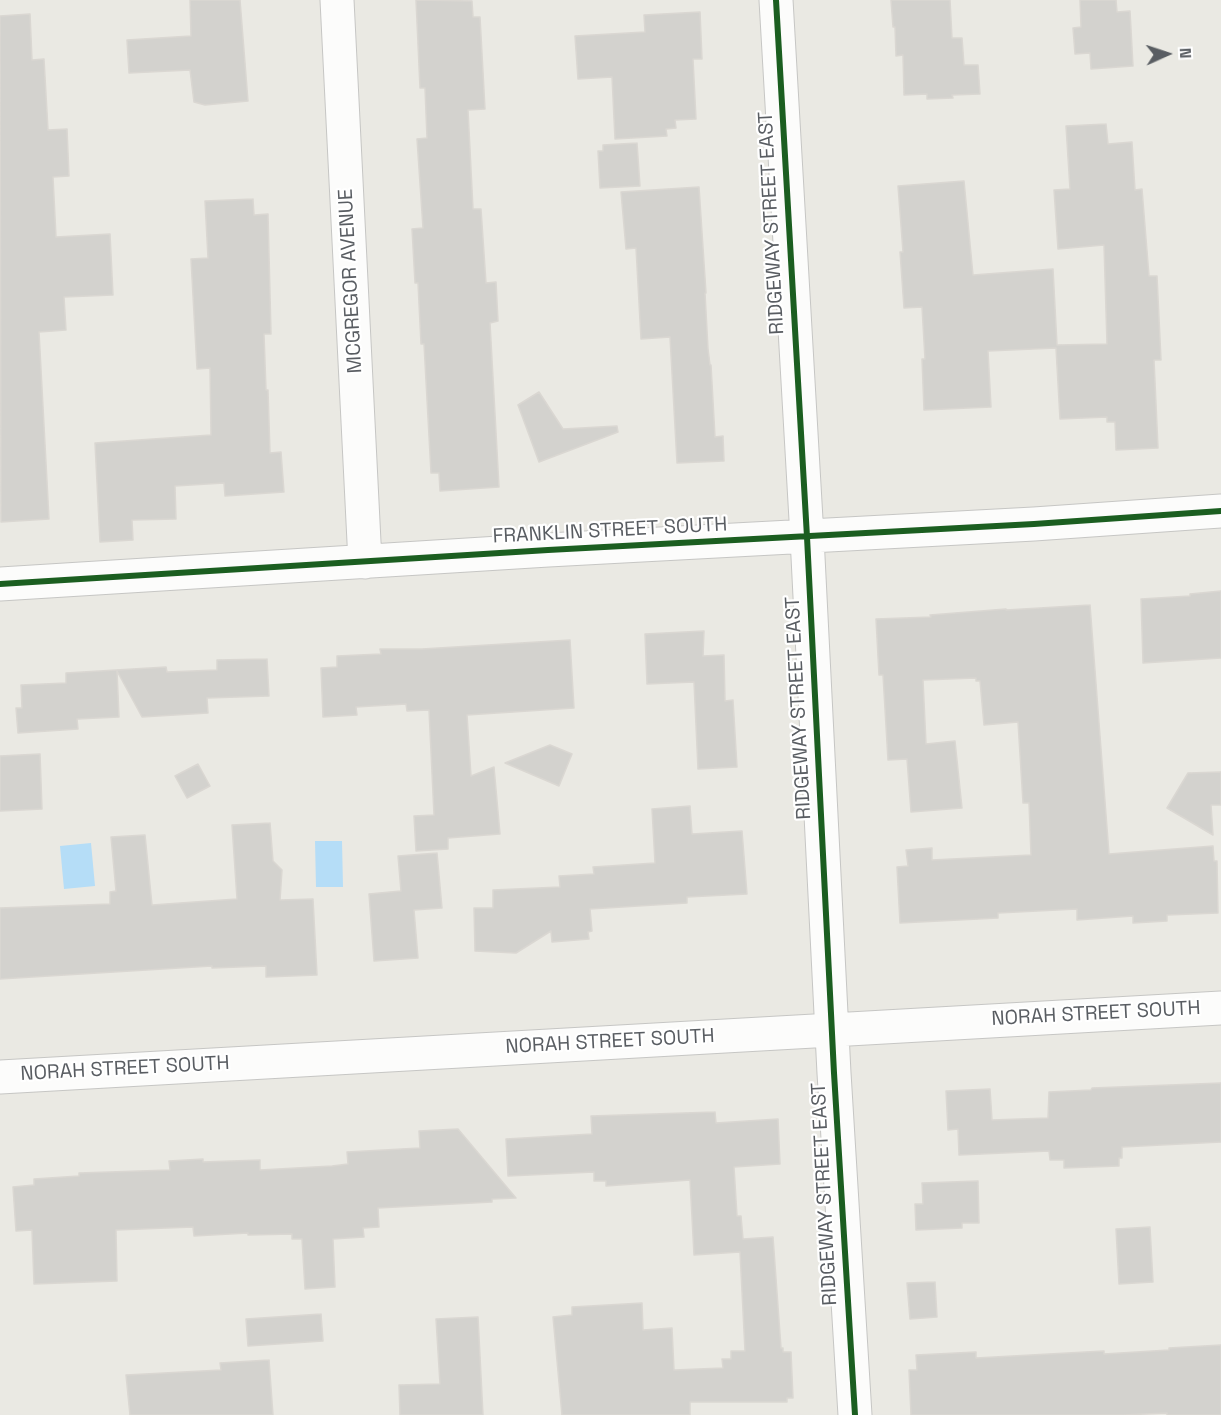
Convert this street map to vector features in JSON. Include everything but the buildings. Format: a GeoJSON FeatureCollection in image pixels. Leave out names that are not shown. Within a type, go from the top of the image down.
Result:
{"type":"FeatureCollection","features":[{"type":"Feature","properties":{"kind":"street","name":"MCGREGOR AVENUE"},"geometry":{"type":"LineString","coordinates":[[337,0],[365,562]]}},
{"type":"Feature","properties":{"kind":"street","name":"RIDGEWAY STREET EAST"},"geometry":{"type":"LineString","coordinates":[[776,0],[855,1415]]}},
{"type":"Feature","properties":{"kind":"street","name":"FRANKLIN STREET SOUTH"},"geometry":{"type":"LineString","coordinates":[[0,584],[1221,511]]}},
{"type":"Feature","properties":{"kind":"street","name":"NORAH STREET SOUTH"},"geometry":{"type":"LineString","coordinates":[[0,1077],[1221,1008]]}},
{"type":"Feature","properties":{"kind":"water"},"geometry":{"type":"Polygon","coordinates":[[[315,841],[342,841],[343,887],[316,887],[315,841]]]}},
{"type":"Feature","properties":{"kind":"water"},"geometry":{"type":"Polygon","coordinates":[[[91,843],[95,886],[64,889],[60,846],[91,843]]]}},
{"type":"Feature","properties":{"kind":"cycle path"},"geometry":{"type":"LineString","coordinates":[[776,0],[807,537],[834,1073],[855,1415]]}},
{"type":"Feature","properties":{"kind":"cycle path"},"geometry":{"type":"LineString","coordinates":[[0,584],[548,550],[1034,524],[1221,511]]}}]}
